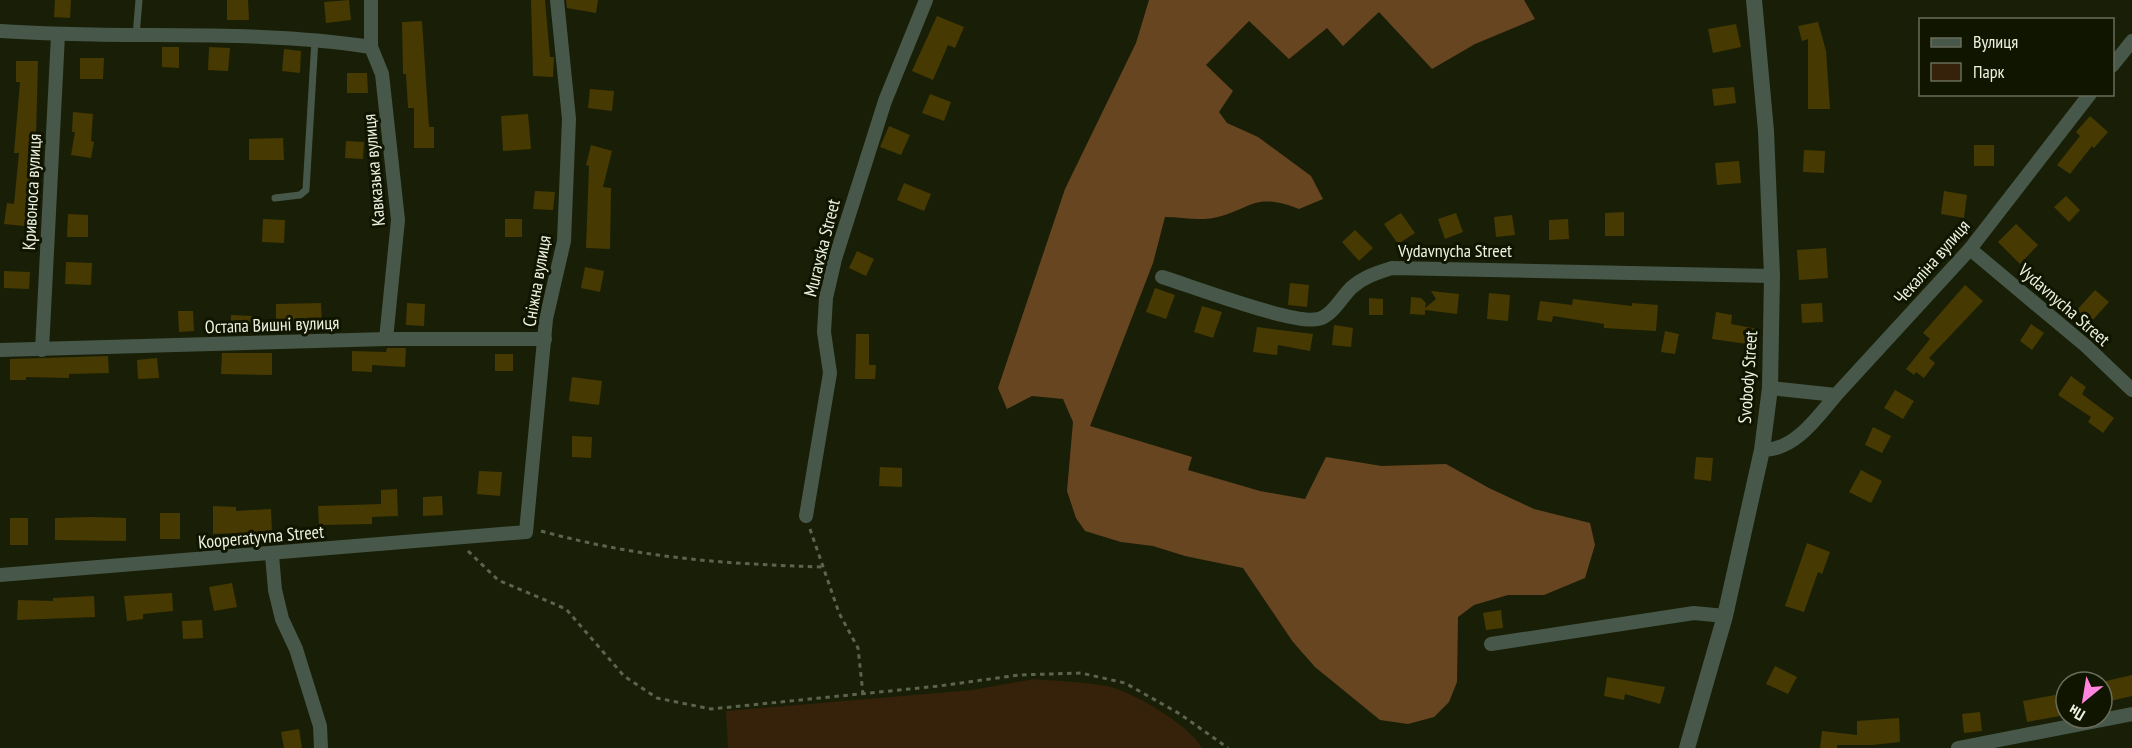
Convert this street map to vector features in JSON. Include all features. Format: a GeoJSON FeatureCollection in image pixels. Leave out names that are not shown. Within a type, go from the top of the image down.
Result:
{"type":"FeatureCollection","features":[{"type":"Feature","properties":{"kind":"street","name":"Кавказька вулиця"},"geometry":{"type":"LineString","coordinates":[[371,0],[371,47],[383,83],[398,220],[386,339]]}},
{"type":"Feature","properties":{"kind":"street","name":"Сніжна вулиця"},"geometry":{"type":"LineString","coordinates":[[526,530],[546,319],[564,241],[569,119],[557,0]]}},
{"type":"Feature","properties":{"kind":"street","name":"Muravska Street"},"geometry":{"type":"LineString","coordinates":[[806,516],[830,374],[825,321],[826,298],[835,259],[885,101],[926,0]]}},
{"type":"Feature","properties":{"kind":"street","name":"Svobody Street"},"geometry":{"type":"LineString","coordinates":[[1687,748],[1725,616],[1762,450],[1770,388],[1772,276],[1766,131],[1754,0]]}},
{"type":"Feature","properties":{"kind":"street"},"geometry":{"type":"LineString","coordinates":[[0,31],[57,35],[315,39],[371,47]]}},
{"type":"Feature","properties":{"kind":"street","name":"Кривоноса вулиця"},"geometry":{"type":"LineString","coordinates":[[42,350],[57,35]]}},
{"type":"Feature","properties":{"kind":"street"},"geometry":{"type":"LineString","coordinates":[[2114,64],[2132,41]]}},
{"type":"Feature","properties":{"kind":"street","name":"Чекаліна вулиця"},"geometry":{"type":"LineString","coordinates":[[1762,450],[1775,450],[1792,441],[1836,395],[1970,249],[2088,96]]}},
{"type":"Feature","properties":{"kind":"street","name":"Vydavnycha Street"},"geometry":{"type":"LineString","coordinates":[[1970,249],[2086,346],[2132,390]]}},
{"type":"Feature","properties":{"kind":"street","name":"Vydavnycha Street"},"geometry":{"type":"LineString","coordinates":[[1162,277],[1292,318],[1318,319],[1332,311],[1351,288],[1367,276],[1392,268],[1772,276]]}},
{"type":"Feature","properties":{"kind":"street","name":"Остапа Вишні вулиця"},"geometry":{"type":"LineString","coordinates":[[0,350],[386,339],[544,339]]}},
{"type":"Feature","properties":{"kind":"street"},"geometry":{"type":"LineString","coordinates":[[1770,388],[1836,395]]}},
{"type":"Feature","properties":{"kind":"street","name":"Kooperatyvna Street"},"geometry":{"type":"LineString","coordinates":[[0,575],[272,555],[526,530]]}},
{"type":"Feature","properties":{"kind":"street"},"geometry":{"type":"LineString","coordinates":[[272,555],[275,590],[282,620],[296,649],[320,726],[321,748]]}},
{"type":"Feature","properties":{"kind":"street"},"geometry":{"type":"LineString","coordinates":[[1491,644],[1694,613],[1725,616]]}},
{"type":"Feature","properties":{"kind":"street"},"geometry":{"type":"LineString","coordinates":[[1958,748],[2132,714]]}},
{"type":"Feature","properties":{"kind":"lane"},"geometry":{"type":"LineString","coordinates":[[136,36],[139,0]]}},
{"type":"Feature","properties":{"kind":"lane"},"geometry":{"type":"LineString","coordinates":[[275,198],[300,195],[306,190],[315,39]]}},
{"type":"Feature","properties":{"kind":"path"},"geometry":{"type":"LineString","coordinates":[[806,516],[839,613],[858,648],[863,694]]}},
{"type":"Feature","properties":{"kind":"path"},"geometry":{"type":"LineString","coordinates":[[526,530],[641,555],[697,561],[824,567]]}},
{"type":"Feature","properties":{"kind":"path"},"geometry":{"type":"LineString","coordinates":[[454,538],[498,580],[566,609],[624,676],[657,698],[711,709],[1019,675],[1081,673],[1125,682],[1180,714],[1228,748]]}},
{"type":"Feature","properties":{"kind":"green space"},"geometry":{"type":"Polygon","coordinates":[[[1034,679],[1118,689],[1174,720],[1196,739],[1202,748],[728,748],[726,711],[972,690],[1034,679]]]}},
{"type":"Feature","properties":{"kind":"shaded area"},"geometry":{"type":"Polygon","coordinates":[[[1149,0],[1524,0],[1535,19],[1475,44],[1432,69],[1379,12],[1343,46],[1327,28],[1289,59],[1249,21],[1206,65],[1233,91],[1219,112],[1227,123],[1258,137],[1311,176],[1323,199],[1299,209],[1283,204],[1261,202],[1208,219],[1165,217],[1153,263],[1090,426],[1192,457],[1188,470],[1260,491],[1305,499],[1326,457],[1382,466],[1446,464],[1534,509],[1590,523],[1595,545],[1585,578],[1544,595],[1508,595],[1474,605],[1458,617],[1457,682],[1449,702],[1434,717],[1408,724],[1380,720],[1315,667],[1293,642],[1243,568],[1185,556],[1153,546],[1121,542],[1085,531],[1076,518],[1067,491],[1073,422],[1063,399],[1032,396],[1007,409],[998,388],[1065,189],[1136,43],[1149,0]]]}},
{"type":"Feature","properties":{"kind":"building"},"geometry":{"type":"Polygon","coordinates":[[[55,0],[71,0],[70,18],[54,17],[55,0]]]}},
{"type":"Feature","properties":{"kind":"building"},"geometry":{"type":"Polygon","coordinates":[[[227,0],[248,0],[249,20],[227,20],[227,0]]]}},
{"type":"Feature","properties":{"kind":"building"},"geometry":{"type":"Polygon","coordinates":[[[349,0],[351,20],[326,23],[324,2],[349,0]]]}},
{"type":"Feature","properties":{"kind":"building"},"geometry":{"type":"Polygon","coordinates":[[[531,0],[545,0],[550,57],[554,57],[553,77],[533,76],[531,0]]]}},
{"type":"Feature","properties":{"kind":"building"},"geometry":{"type":"Polygon","coordinates":[[[566,0],[598,0],[596,13],[567,8],[566,0]]]}},
{"type":"Feature","properties":{"kind":"building"},"geometry":{"type":"Polygon","coordinates":[[[937,16],[964,27],[955,48],[948,45],[933,80],[912,71],[937,16]]]}},
{"type":"Feature","properties":{"kind":"building"},"geometry":{"type":"Polygon","coordinates":[[[422,21],[429,127],[434,127],[434,148],[414,148],[414,108],[408,108],[406,74],[403,74],[402,22],[422,21]]]}},
{"type":"Feature","properties":{"kind":"building"},"geometry":{"type":"Polygon","coordinates":[[[1818,22],[1826,51],[1830,109],[1808,109],[1808,39],[1802,41],[1798,26],[1818,22]]]}},
{"type":"Feature","properties":{"kind":"building"},"geometry":{"type":"Polygon","coordinates":[[[1736,24],[1741,47],[1713,53],[1708,29],[1736,24]]]}},
{"type":"Feature","properties":{"kind":"building"},"geometry":{"type":"Polygon","coordinates":[[[162,47],[179,47],[179,68],[162,67],[162,47]]]}},
{"type":"Feature","properties":{"kind":"building"},"geometry":{"type":"Polygon","coordinates":[[[209,47],[230,48],[228,71],[208,70],[209,47]]]}},
{"type":"Feature","properties":{"kind":"building"},"geometry":{"type":"Polygon","coordinates":[[[284,49],[301,51],[300,73],[282,71],[284,49]]]}},
{"type":"Feature","properties":{"kind":"building"},"geometry":{"type":"Polygon","coordinates":[[[80,58],[104,58],[103,79],[80,79],[80,58]]]}},
{"type":"Feature","properties":{"kind":"building"},"geometry":{"type":"Polygon","coordinates":[[[16,61],[38,61],[35,172],[33,193],[29,192],[25,226],[4,224],[7,203],[14,204],[19,153],[14,153],[20,82],[16,82],[16,61]]]}},
{"type":"Feature","properties":{"kind":"building"},"geometry":{"type":"Polygon","coordinates":[[[347,73],[367,73],[368,93],[347,93],[347,73]]]}},
{"type":"Feature","properties":{"kind":"building"},"geometry":{"type":"Polygon","coordinates":[[[1734,87],[1736,103],[1714,106],[1712,89],[1734,87]]]}},
{"type":"Feature","properties":{"kind":"building"},"geometry":{"type":"Polygon","coordinates":[[[590,89],[614,91],[612,111],[588,108],[590,89]]]}},
{"type":"Feature","properties":{"kind":"building"},"geometry":{"type":"Polygon","coordinates":[[[930,94],[951,102],[944,121],[922,113],[930,94]]]}},
{"type":"Feature","properties":{"kind":"building"},"geometry":{"type":"Polygon","coordinates":[[[73,112],[93,114],[91,141],[94,142],[91,158],[71,155],[75,132],[72,132],[73,112]]]}},
{"type":"Feature","properties":{"kind":"building"},"geometry":{"type":"Polygon","coordinates":[[[528,114],[531,149],[503,151],[501,116],[528,114]]]}},
{"type":"Feature","properties":{"kind":"building"},"geometry":{"type":"Polygon","coordinates":[[[2090,116],[2108,132],[2094,148],[2092,146],[2070,174],[2057,165],[2080,136],[2076,132],[2090,116]]]}},
{"type":"Feature","properties":{"kind":"building"},"geometry":{"type":"Polygon","coordinates":[[[889,126],[910,135],[901,155],[880,147],[889,126]]]}},
{"type":"Feature","properties":{"kind":"building"},"geometry":{"type":"Polygon","coordinates":[[[283,138],[284,160],[249,160],[249,139],[283,138]]]}},
{"type":"Feature","properties":{"kind":"building"},"geometry":{"type":"Polygon","coordinates":[[[346,141],[364,142],[363,159],[345,158],[346,141]]]}},
{"type":"Feature","properties":{"kind":"building"},"geometry":{"type":"Polygon","coordinates":[[[591,145],[612,151],[603,187],[611,188],[610,249],[586,248],[589,166],[586,165],[591,145]]]}},
{"type":"Feature","properties":{"kind":"building"},"geometry":{"type":"Polygon","coordinates":[[[1974,145],[1994,145],[1994,166],[1974,166],[1974,145]]]}},
{"type":"Feature","properties":{"kind":"building"},"geometry":{"type":"Polygon","coordinates":[[[1804,150],[1825,151],[1824,173],[1803,172],[1804,150]]]}},
{"type":"Feature","properties":{"kind":"building"},"geometry":{"type":"Polygon","coordinates":[[[1739,161],[1741,183],[1717,185],[1715,163],[1739,161]]]}},
{"type":"Feature","properties":{"kind":"building"},"geometry":{"type":"Polygon","coordinates":[[[904,183],[931,194],[924,211],[897,200],[904,183]]]}},
{"type":"Feature","properties":{"kind":"building"},"geometry":{"type":"Polygon","coordinates":[[[535,191],[555,192],[553,210],[533,209],[535,191]]]}},
{"type":"Feature","properties":{"kind":"building"},"geometry":{"type":"Polygon","coordinates":[[[1944,191],[1967,195],[1964,218],[1941,214],[1944,191]]]}},
{"type":"Feature","properties":{"kind":"building"},"geometry":{"type":"Polygon","coordinates":[[[2066,196],[2080,210],[2069,222],[2054,207],[2066,196]]]}},
{"type":"Feature","properties":{"kind":"building"},"geometry":{"type":"Polygon","coordinates":[[[1624,212],[1624,236],[1605,236],[1605,213],[1624,212]]]}},
{"type":"Feature","properties":{"kind":"building"},"geometry":{"type":"Polygon","coordinates":[[[1401,213],[1415,233],[1398,244],[1384,224],[1401,213]]]}},
{"type":"Feature","properties":{"kind":"building"},"geometry":{"type":"Polygon","coordinates":[[[1456,213],[1463,232],[1445,239],[1438,219],[1456,213]]]}},
{"type":"Feature","properties":{"kind":"building"},"geometry":{"type":"Polygon","coordinates":[[[68,214],[88,215],[88,237],[67,237],[68,214]]]}},
{"type":"Feature","properties":{"kind":"building"},"geometry":{"type":"Polygon","coordinates":[[[1512,215],[1515,235],[1496,237],[1494,217],[1512,215]]]}},
{"type":"Feature","properties":{"kind":"building"},"geometry":{"type":"Polygon","coordinates":[[[263,219],[285,220],[284,243],[262,242],[263,219]]]}},
{"type":"Feature","properties":{"kind":"building"},"geometry":{"type":"Polygon","coordinates":[[[505,219],[522,219],[522,237],[505,237],[505,219]]]}},
{"type":"Feature","properties":{"kind":"building"},"geometry":{"type":"Polygon","coordinates":[[[1568,219],[1569,239],[1549,240],[1549,220],[1568,219]]]}},
{"type":"Feature","properties":{"kind":"building"},"geometry":{"type":"Polygon","coordinates":[[[2016,224],[2038,245],[2020,264],[1998,242],[2016,224]]]}},
{"type":"Feature","properties":{"kind":"building"},"geometry":{"type":"Polygon","coordinates":[[[1355,230],[1373,248],[1359,261],[1342,242],[1355,230]]]}},
{"type":"Feature","properties":{"kind":"building"},"geometry":{"type":"Polygon","coordinates":[[[1826,248],[1828,278],[1799,280],[1797,250],[1826,248]]]}},
{"type":"Feature","properties":{"kind":"building"},"geometry":{"type":"Polygon","coordinates":[[[857,251],[874,259],[866,276],[849,268],[857,251]]]}},
{"type":"Feature","properties":{"kind":"building"},"geometry":{"type":"Polygon","coordinates":[[[66,262],[92,263],[91,285],[65,284],[66,262]]]}},
{"type":"Feature","properties":{"kind":"building"},"geometry":{"type":"Polygon","coordinates":[[[585,267],[604,271],[600,292],[581,288],[585,267]]]}},
{"type":"Feature","properties":{"kind":"building"},"geometry":{"type":"Polygon","coordinates":[[[4,271],[30,272],[29,289],[4,288],[4,271]]]}},
{"type":"Feature","properties":{"kind":"building"},"geometry":{"type":"Polygon","coordinates":[[[1290,283],[1309,285],[1307,307],[1288,305],[1290,283]]]}},
{"type":"Feature","properties":{"kind":"building"},"geometry":{"type":"Polygon","coordinates":[[[1965,285],[1983,301],[1929,358],[1935,363],[1924,378],[1916,372],[1914,375],[1906,369],[1930,339],[1923,333],[1965,285]]]}},
{"type":"Feature","properties":{"kind":"building"},"geometry":{"type":"Polygon","coordinates":[[[1155,288],[1175,295],[1166,319],[1146,312],[1155,288]]]}},
{"type":"Feature","properties":{"kind":"building"},"geometry":{"type":"Polygon","coordinates":[[[2095,290],[2109,302],[2091,322],[2077,310],[2095,290]]]}},
{"type":"Feature","properties":{"kind":"building"},"geometry":{"type":"Polygon","coordinates":[[[1431,291],[1459,294],[1457,314],[1425,310],[1425,315],[1410,314],[1411,297],[1421,298],[1426,303],[1425,308],[1436,299],[1431,291]]]}},
{"type":"Feature","properties":{"kind":"building"},"geometry":{"type":"Polygon","coordinates":[[[1489,293],[1510,295],[1508,321],[1487,319],[1489,293]]]}},
{"type":"Feature","properties":{"kind":"building"},"geometry":{"type":"Polygon","coordinates":[[[1369,298],[1383,299],[1383,315],[1369,315],[1369,298]]]}},
{"type":"Feature","properties":{"kind":"building"},"geometry":{"type":"Polygon","coordinates":[[[1573,299],[1632,306],[1632,303],[1658,305],[1656,331],[1604,328],[1604,324],[1553,316],[1552,322],[1537,320],[1540,301],[1572,305],[1573,299]]]}},
{"type":"Feature","properties":{"kind":"building"},"geometry":{"type":"Polygon","coordinates":[[[321,303],[322,325],[276,323],[276,304],[321,303]]]}},
{"type":"Feature","properties":{"kind":"building"},"geometry":{"type":"Polygon","coordinates":[[[407,303],[425,304],[424,326],[406,325],[407,303]]]}},
{"type":"Feature","properties":{"kind":"building"},"geometry":{"type":"Polygon","coordinates":[[[1822,303],[1823,322],[1802,323],[1801,304],[1822,303]]]}},
{"type":"Feature","properties":{"kind":"building"},"geometry":{"type":"Polygon","coordinates":[[[1202,306],[1222,312],[1213,338],[1194,332],[1202,306]]]}},
{"type":"Feature","properties":{"kind":"building"},"geometry":{"type":"Polygon","coordinates":[[[178,311],[193,311],[194,331],[179,332],[178,311]]]}},
{"type":"Feature","properties":{"kind":"building"},"geometry":{"type":"Polygon","coordinates":[[[1716,312],[1732,315],[1731,324],[1757,329],[1754,345],[1712,339],[1716,312]]]}},
{"type":"Feature","properties":{"kind":"building"},"geometry":{"type":"Polygon","coordinates":[[[231,315],[252,316],[251,334],[230,334],[231,315]]]}},
{"type":"Feature","properties":{"kind":"building"},"geometry":{"type":"Polygon","coordinates":[[[2031,324],[2044,333],[2032,350],[2020,341],[2031,324]]]}},
{"type":"Feature","properties":{"kind":"building"},"geometry":{"type":"Polygon","coordinates":[[[1334,325],[1353,328],[1351,347],[1332,345],[1334,325]]]}},
{"type":"Feature","properties":{"kind":"building"},"geometry":{"type":"Polygon","coordinates":[[[1257,327],[1313,334],[1310,351],[1278,345],[1277,355],[1253,352],[1257,327]]]}},
{"type":"Feature","properties":{"kind":"building"},"geometry":{"type":"Polygon","coordinates":[[[1665,331],[1679,334],[1675,354],[1661,352],[1665,331]]]}},
{"type":"Feature","properties":{"kind":"building"},"geometry":{"type":"Polygon","coordinates":[[[856,334],[869,334],[869,365],[876,365],[875,379],[855,379],[856,334]]]}},
{"type":"Feature","properties":{"kind":"building"},"geometry":{"type":"Polygon","coordinates":[[[387,348],[406,348],[405,367],[372,365],[372,372],[352,371],[352,351],[386,352],[387,348]]]}},
{"type":"Feature","properties":{"kind":"building"},"geometry":{"type":"Polygon","coordinates":[[[222,353],[272,353],[272,375],[221,374],[222,353]]]}},
{"type":"Feature","properties":{"kind":"building"},"geometry":{"type":"Polygon","coordinates":[[[495,354],[513,354],[513,371],[495,371],[495,354]]]}},
{"type":"Feature","properties":{"kind":"building"},"geometry":{"type":"Polygon","coordinates":[[[108,356],[109,373],[69,374],[69,378],[26,377],[26,380],[10,380],[10,359],[108,356]]]}},
{"type":"Feature","properties":{"kind":"building"},"geometry":{"type":"Polygon","coordinates":[[[157,358],[159,378],[138,379],[137,360],[157,358]]]}},
{"type":"Feature","properties":{"kind":"building"},"geometry":{"type":"Polygon","coordinates":[[[2071,376],[2086,387],[2082,394],[2114,418],[2103,433],[2088,422],[2091,417],[2058,395],[2071,376]]]}},
{"type":"Feature","properties":{"kind":"building"},"geometry":{"type":"Polygon","coordinates":[[[572,377],[602,381],[599,405],[569,401],[572,377]]]}},
{"type":"Feature","properties":{"kind":"building"},"geometry":{"type":"Polygon","coordinates":[[[1895,390],[1914,401],[1903,419],[1884,408],[1895,390]]]}},
{"type":"Feature","properties":{"kind":"building"},"geometry":{"type":"Polygon","coordinates":[[[1873,427],[1891,436],[1882,453],[1865,445],[1873,427]]]}},
{"type":"Feature","properties":{"kind":"building"},"geometry":{"type":"Polygon","coordinates":[[[572,436],[592,437],[591,458],[572,457],[572,436]]]}},
{"type":"Feature","properties":{"kind":"building"},"geometry":{"type":"Polygon","coordinates":[[[1696,457],[1713,458],[1711,481],[1694,479],[1696,457]]]}},
{"type":"Feature","properties":{"kind":"building"},"geometry":{"type":"Polygon","coordinates":[[[880,467],[902,468],[902,487],[879,486],[880,467]]]}},
{"type":"Feature","properties":{"kind":"building"},"geometry":{"type":"Polygon","coordinates":[[[1861,470],[1882,481],[1871,503],[1849,492],[1861,470]]]}},
{"type":"Feature","properties":{"kind":"building"},"geometry":{"type":"Polygon","coordinates":[[[479,471],[502,472],[500,496],[477,494],[479,471]]]}},
{"type":"Feature","properties":{"kind":"building"},"geometry":{"type":"Polygon","coordinates":[[[397,489],[398,516],[372,517],[372,524],[319,525],[318,506],[381,504],[381,490],[397,489]]]}},
{"type":"Feature","properties":{"kind":"building"},"geometry":{"type":"Polygon","coordinates":[[[442,496],[443,515],[423,516],[423,497],[442,496]]]}},
{"type":"Feature","properties":{"kind":"building"},"geometry":{"type":"Polygon","coordinates":[[[213,506],[236,507],[236,511],[271,509],[272,532],[213,534],[213,506]]]}},
{"type":"Feature","properties":{"kind":"building"},"geometry":{"type":"Polygon","coordinates":[[[160,513],[180,513],[180,539],[160,539],[160,513]]]}},
{"type":"Feature","properties":{"kind":"building"},"geometry":{"type":"Polygon","coordinates":[[[10,518],[28,518],[28,545],[10,545],[10,518]]]}},
{"type":"Feature","properties":{"kind":"building"},"geometry":{"type":"Polygon","coordinates":[[[55,518],[126,518],[126,541],[55,540],[55,518]]]}},
{"type":"Feature","properties":{"kind":"building"},"geometry":{"type":"Polygon","coordinates":[[[1807,543],[1830,552],[1822,574],[1818,572],[1804,612],[1785,606],[1807,543]]]}},
{"type":"Feature","properties":{"kind":"building"},"geometry":{"type":"Polygon","coordinates":[[[232,583],[237,607],[214,611],[209,587],[232,583]]]}},
{"type":"Feature","properties":{"kind":"building"},"geometry":{"type":"Polygon","coordinates":[[[172,593],[173,611],[143,614],[143,619],[127,621],[124,596],[172,593]]]}},
{"type":"Feature","properties":{"kind":"building"},"geometry":{"type":"Polygon","coordinates":[[[94,596],[95,617],[17,620],[18,600],[53,601],[53,598],[94,596]]]}},
{"type":"Feature","properties":{"kind":"building"},"geometry":{"type":"Polygon","coordinates":[[[1501,610],[1503,628],[1486,630],[1483,613],[1501,610]]]}},
{"type":"Feature","properties":{"kind":"building"},"geometry":{"type":"Polygon","coordinates":[[[202,620],[203,638],[183,639],[182,621],[202,620]]]}},
{"type":"Feature","properties":{"kind":"building"},"geometry":{"type":"Polygon","coordinates":[[[1775,666],[1797,677],[1788,694],[1766,684],[1775,666]]]}},
{"type":"Feature","properties":{"kind":"building"},"geometry":{"type":"Polygon","coordinates":[[[2132,675],[2132,696],[2114,700],[2114,679],[2132,675]]]}},
{"type":"Feature","properties":{"kind":"building"},"geometry":{"type":"Polygon","coordinates":[[[1607,677],[1665,687],[1660,704],[1625,694],[1624,700],[1604,696],[1607,677]]]}},
{"type":"Feature","properties":{"kind":"building"},"geometry":{"type":"Polygon","coordinates":[[[2054,695],[2054,717],[2027,722],[2023,701],[2054,695]]]}},
{"type":"Feature","properties":{"kind":"building"},"geometry":{"type":"Polygon","coordinates":[[[1980,712],[1982,731],[1964,733],[1962,714],[1980,712]]]}},
{"type":"Feature","properties":{"kind":"building"},"geometry":{"type":"Polygon","coordinates":[[[1899,718],[1900,742],[1820,748],[1822,731],[1857,735],[1857,721],[1899,718]]]}},
{"type":"Feature","properties":{"kind":"building"},"geometry":{"type":"Polygon","coordinates":[[[299,729],[302,748],[284,748],[281,732],[299,729]]]}}]}
